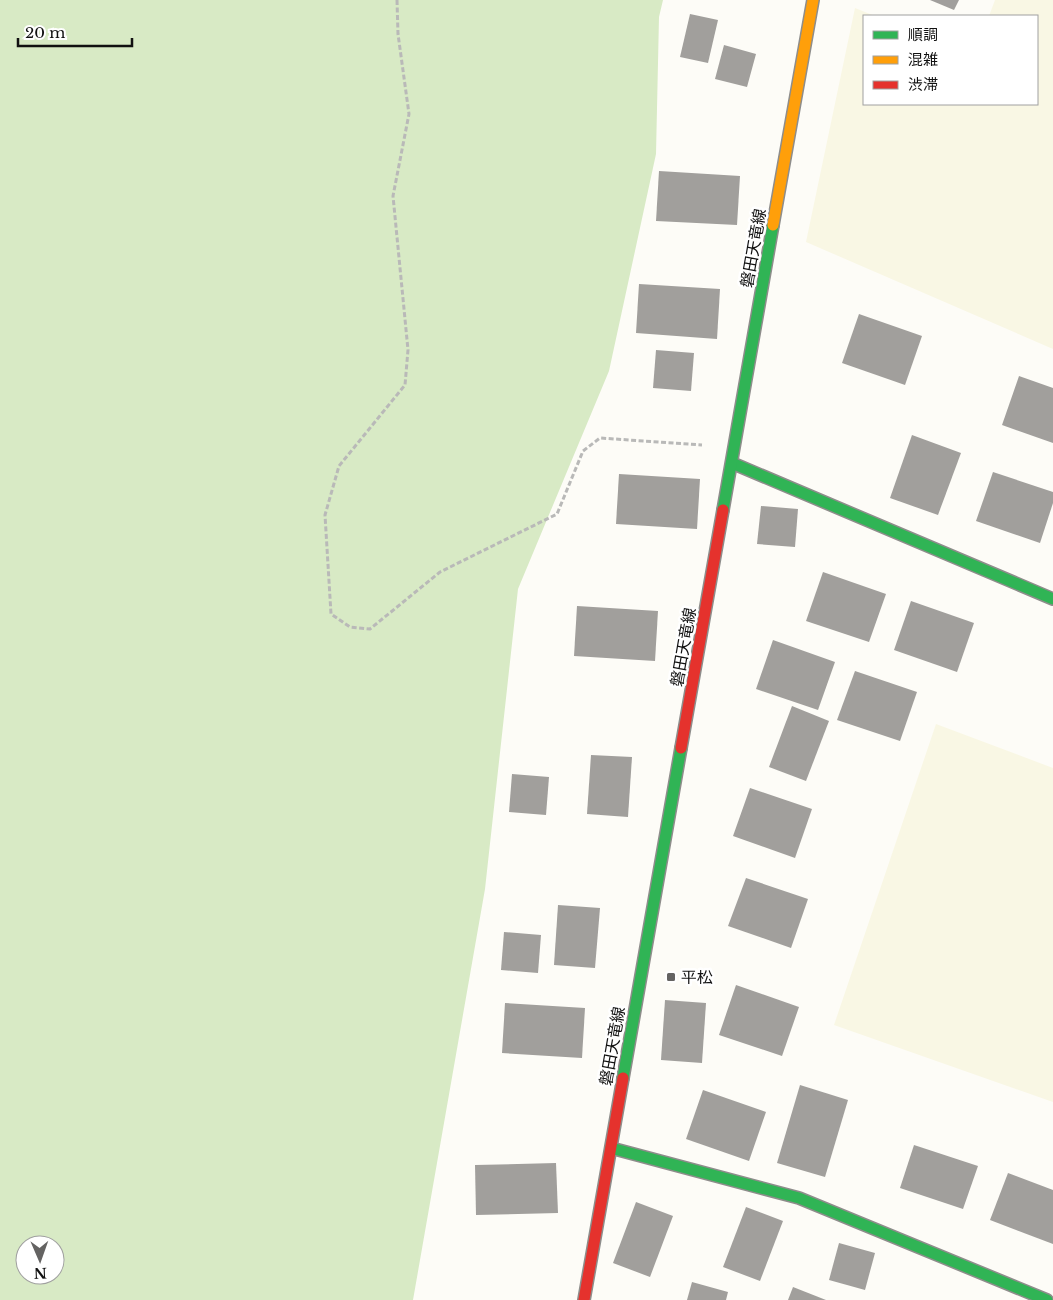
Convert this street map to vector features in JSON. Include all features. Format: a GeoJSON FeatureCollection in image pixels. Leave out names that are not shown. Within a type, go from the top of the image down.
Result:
{"type":"FeatureCollection","features":[{"type":"Feature","properties":{"kind":"main road","name":"磐田天竜線"},"geometry":{"type":"LineString","coordinates":[[584,1300],[814,0]]}},
{"type":"Feature","properties":{"kind":"main road"},"geometry":{"type":"LineString","coordinates":[[732,463],[1053,599]]}},
{"type":"Feature","properties":{"kind":"main road"},"geometry":{"type":"LineString","coordinates":[[611,1148],[799,1198],[1047,1300]]}},
{"type":"Feature","properties":{"kind":"path"},"geometry":{"type":"LineString","coordinates":[[397,0],[398,34],[409,114],[394,196],[408,350],[405,385],[339,466],[325,514],[332,614],[350,627],[370,629],[440,572],[557,514],[583,451],[600,438],[706,445],[732,463]]}},
{"type":"Feature","properties":{"kind":"shaded area"},"geometry":{"type":"Polygon","coordinates":[[[995,0],[1053,0],[1053,349],[806,242],[855,8],[872,15],[863,15],[863,105],[1038,105],[1038,15],[989,15],[995,0]]]}},
{"type":"Feature","properties":{"kind":"shaded area"},"geometry":{"type":"Polygon","coordinates":[[[936,724],[1053,768],[1053,1102],[834,1025],[936,724]]]}},
{"type":"Feature","properties":{"kind":"green space"},"geometry":{"type":"Polygon","coordinates":[[[0,0],[663,0],[659,17],[656,154],[609,371],[518,589],[485,889],[413,1300],[0,1300],[0,0]]]}},
{"type":"Feature","properties":{"kind":"building"},"geometry":{"type":"Polygon","coordinates":[[[930,0],[959,0],[954,10],[930,0]]]}},
{"type":"Feature","properties":{"kind":"building"},"geometry":{"type":"Polygon","coordinates":[[[690,14],[718,20],[708,63],[680,57],[690,14]]]}},
{"type":"Feature","properties":{"kind":"building"},"geometry":{"type":"Polygon","coordinates":[[[724,45],[756,54],[747,87],[715,79],[724,45]]]}},
{"type":"Feature","properties":{"kind":"building"},"geometry":{"type":"Polygon","coordinates":[[[659,171],[740,176],[737,225],[656,221],[659,171]]]}},
{"type":"Feature","properties":{"kind":"building"},"geometry":{"type":"Polygon","coordinates":[[[639,284],[720,289],[717,339],[636,333],[639,284]]]}},
{"type":"Feature","properties":{"kind":"building"},"geometry":{"type":"Polygon","coordinates":[[[859,314],[922,336],[905,385],[842,363],[859,314]]]}},
{"type":"Feature","properties":{"kind":"building"},"geometry":{"type":"Polygon","coordinates":[[[656,350],[694,353],[691,391],[653,388],[656,350]]]}},
{"type":"Feature","properties":{"kind":"building"},"geometry":{"type":"Polygon","coordinates":[[[1019,376],[1053,388],[1053,443],[1002,425],[1019,376]]]}},
{"type":"Feature","properties":{"kind":"building"},"geometry":{"type":"Polygon","coordinates":[[[912,435],[961,453],[938,515],[890,498],[912,435]]]}},
{"type":"Feature","properties":{"kind":"building"},"geometry":{"type":"Polygon","coordinates":[[[993,472],[1053,492],[1053,503],[1040,543],[976,521],[993,472]]]}},
{"type":"Feature","properties":{"kind":"building"},"geometry":{"type":"Polygon","coordinates":[[[619,474],[700,479],[697,529],[616,524],[619,474]]]}},
{"type":"Feature","properties":{"kind":"building"},"geometry":{"type":"Polygon","coordinates":[[[761,506],[798,509],[795,547],[757,544],[761,506]]]}},
{"type":"Feature","properties":{"kind":"building"},"geometry":{"type":"Polygon","coordinates":[[[823,572],[886,594],[869,642],[806,621],[823,572]]]}},
{"type":"Feature","properties":{"kind":"building"},"geometry":{"type":"Polygon","coordinates":[[[911,601],[974,623],[957,672],[894,650],[911,601]]]}},
{"type":"Feature","properties":{"kind":"building"},"geometry":{"type":"Polygon","coordinates":[[[577,606],[658,611],[655,661],[574,656],[577,606]]]}},
{"type":"Feature","properties":{"kind":"building"},"geometry":{"type":"Polygon","coordinates":[[[773,640],[835,662],[818,710],[756,689],[773,640]]]}},
{"type":"Feature","properties":{"kind":"building"},"geometry":{"type":"Polygon","coordinates":[[[855,671],[917,692],[900,741],[837,720],[855,671]]]}},
{"type":"Feature","properties":{"kind":"building"},"geometry":{"type":"Polygon","coordinates":[[[792,706],[829,721],[806,781],[769,767],[792,706]]]}},
{"type":"Feature","properties":{"kind":"building"},"geometry":{"type":"Polygon","coordinates":[[[591,755],[632,757],[628,817],[587,814],[591,755]]]}},
{"type":"Feature","properties":{"kind":"building"},"geometry":{"type":"Polygon","coordinates":[[[512,774],[549,777],[546,815],[509,812],[512,774]]]}},
{"type":"Feature","properties":{"kind":"building"},"geometry":{"type":"Polygon","coordinates":[[[750,788],[812,809],[795,858],[733,836],[750,788]]]}},
{"type":"Feature","properties":{"kind":"building"},"geometry":{"type":"Polygon","coordinates":[[[746,878],[808,899],[791,948],[728,926],[746,878]]]}},
{"type":"Feature","properties":{"kind":"building"},"geometry":{"type":"Polygon","coordinates":[[[558,905],[600,908],[595,968],[554,965],[558,905]]]}},
{"type":"Feature","properties":{"kind":"building"},"geometry":{"type":"Polygon","coordinates":[[[504,932],[541,935],[538,973],[501,970],[504,932]]]}},
{"type":"Feature","properties":{"kind":"building"},"geometry":{"type":"Polygon","coordinates":[[[736,985],[799,1007],[782,1056],[719,1035],[736,985]]]}},
{"type":"Feature","properties":{"kind":"building"},"geometry":{"type":"Polygon","coordinates":[[[665,1000],[706,1003],[702,1063],[661,1060],[665,1000]]]}},
{"type":"Feature","properties":{"kind":"building"},"geometry":{"type":"Polygon","coordinates":[[[505,1003],[585,1008],[582,1058],[502,1053],[505,1003]]]}},
{"type":"Feature","properties":{"kind":"building"},"geometry":{"type":"Polygon","coordinates":[[[800,1085],[848,1100],[825,1177],[777,1163],[800,1085]]]}},
{"type":"Feature","properties":{"kind":"building"},"geometry":{"type":"Polygon","coordinates":[[[703,1090],[766,1112],[749,1161],[686,1139],[703,1090]]]}},
{"type":"Feature","properties":{"kind":"building"},"geometry":{"type":"Polygon","coordinates":[[[914,1145],[978,1166],[963,1209],[900,1188],[914,1145]]]}},
{"type":"Feature","properties":{"kind":"building"},"geometry":{"type":"Polygon","coordinates":[[[556,1163],[558,1213],[476,1215],[475,1165],[556,1163]]]}},
{"type":"Feature","properties":{"kind":"building"},"geometry":{"type":"Polygon","coordinates":[[[1008,1173],[1053,1190],[1053,1244],[990,1220],[1008,1173]]]}},
{"type":"Feature","properties":{"kind":"building"},"geometry":{"type":"Polygon","coordinates":[[[636,1202],[673,1216],[650,1277],[613,1263],[636,1202]]]}},
{"type":"Feature","properties":{"kind":"building"},"geometry":{"type":"Polygon","coordinates":[[[746,1207],[783,1221],[760,1281],[723,1267],[746,1207]]]}},
{"type":"Feature","properties":{"kind":"building"},"geometry":{"type":"Polygon","coordinates":[[[839,1243],[875,1253],[865,1290],[829,1280],[839,1243]]]}},
{"type":"Feature","properties":{"kind":"building"},"geometry":{"type":"Polygon","coordinates":[[[692,1282],[728,1292],[726,1300],[687,1300],[692,1282]]]}},
{"type":"Feature","properties":{"kind":"building"},"geometry":{"type":"Polygon","coordinates":[[[793,1287],[826,1300],[788,1300],[793,1287]]]}},
{"type":"Feature","properties":{"kind":"traffic: fast"},"geometry":{"type":"LineString","coordinates":[[723,510],[773,225]]}},
{"type":"Feature","properties":{"kind":"traffic: fast"},"geometry":{"type":"LineString","coordinates":[[732,463],[1053,599]]}},
{"type":"Feature","properties":{"kind":"traffic: fast"},"geometry":{"type":"LineString","coordinates":[[623,1078],[681,748]]}},
{"type":"Feature","properties":{"kind":"traffic: fast"},"geometry":{"type":"LineString","coordinates":[[611,1148],[799,1198],[1047,1300]]}},
{"type":"Feature","properties":{"kind":"traffic: slow"},"geometry":{"type":"LineString","coordinates":[[773,225],[813,0]]}},
{"type":"Feature","properties":{"kind":"traffic: jam"},"geometry":{"type":"LineString","coordinates":[[681,748],[723,510]]}},
{"type":"Feature","properties":{"kind":"traffic: jam"},"geometry":{"type":"LineString","coordinates":[[584,1300],[623,1078]]}},
{"type":"Feature","properties":{"kind":"place","name":"平松"},"geometry":{"type":"Point","coordinates":[671,977]}}]}
